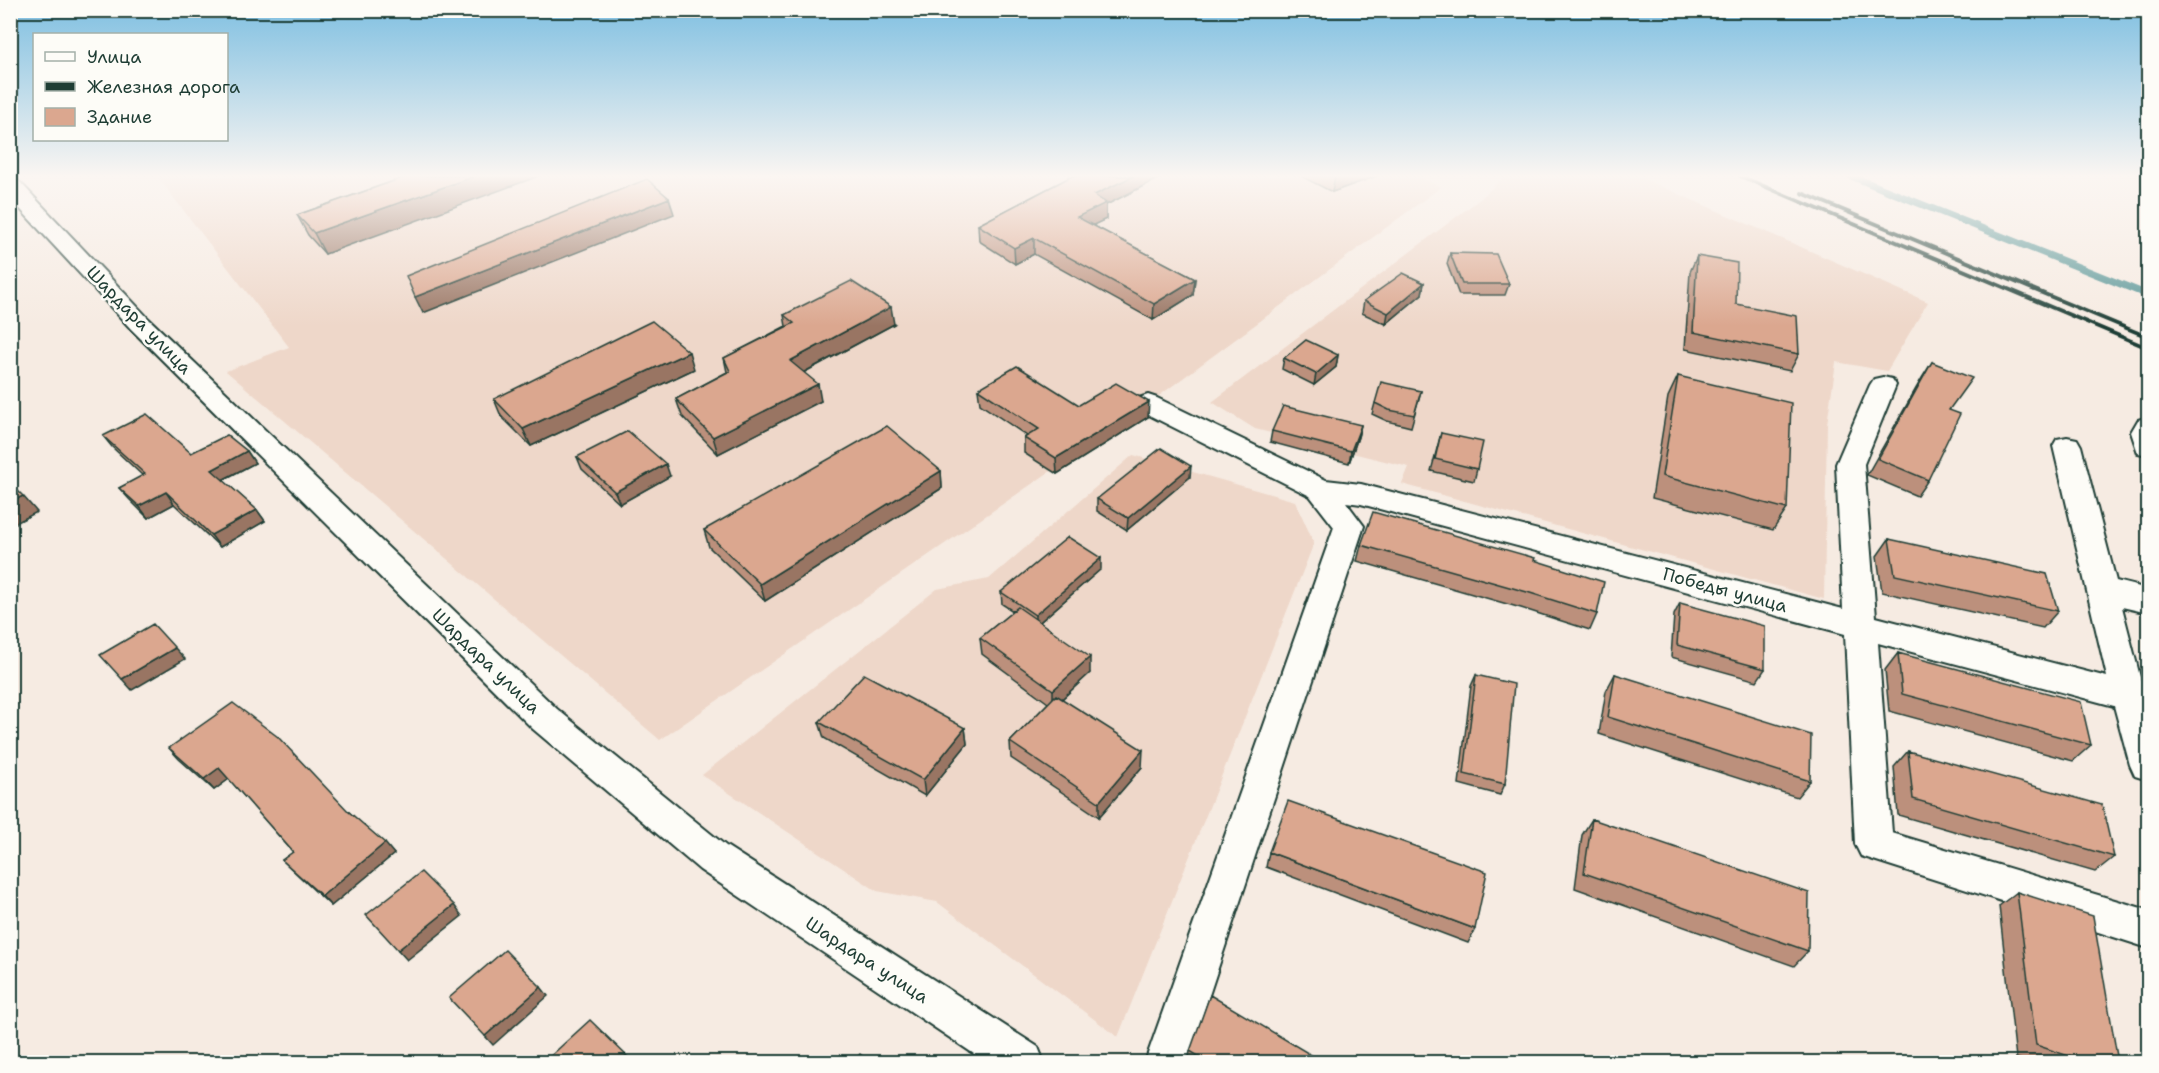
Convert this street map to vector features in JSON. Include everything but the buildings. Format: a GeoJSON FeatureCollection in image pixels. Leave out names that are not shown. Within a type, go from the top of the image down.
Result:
{"type":"FeatureCollection","features":[{"type":"Feature","properties":{"kind":"street","name":"Шардара улица"},"geometry":{"type":"LineString","coordinates":[[48,226],[140,324],[545,719],[713,858],[1023,1062]]}},
{"type":"Feature","properties":{"kind":"street"},"geometry":{"type":"LineString","coordinates":[[1883,385],[1850,464],[1874,844],[2148,929]]}},
{"type":"Feature","properties":{"kind":"street"},"geometry":{"type":"LineString","coordinates":[[1148,404],[1320,489],[1349,526],[1166,1062]]}},
{"type":"Feature","properties":{"kind":"street"},"geometry":{"type":"LineString","coordinates":[[2148,426],[2145,432],[2148,446]]}},
{"type":"Feature","properties":{"kind":"street"},"geometry":{"type":"LineString","coordinates":[[2067,446],[2128,696],[2148,765]]}},
{"type":"Feature","properties":{"kind":"street","name":"Победы улица"},"geometry":{"type":"LineString","coordinates":[[1320,489],[1361,494],[2128,696]]}},
{"type":"Feature","properties":{"kind":"street"},"geometry":{"type":"LineString","coordinates":[[2102,590],[2148,601]]}},
{"type":"Feature","properties":{"kind":"shaded area"},"geometry":{"type":"Polygon","coordinates":[[[196,226],[1388,226],[1148,404],[660,740],[226,371],[289,347],[196,226]]]}},
{"type":"Feature","properties":{"kind":"shaded area"},"geometry":{"type":"Polygon","coordinates":[[[1444,226],[1753,226],[1928,302],[1887,371],[1836,362],[1827,424],[1824,599],[1402,484],[1409,467],[1255,429],[1212,402],[1444,226]]]}},
{"type":"Feature","properties":{"kind":"shaded area"},"geometry":{"type":"Polygon","coordinates":[[[1133,455],[1295,501],[1314,543],[1118,1037],[937,902],[877,891],[702,775],[937,589],[989,579],[1133,455]]]}},
{"type":"Feature","properties":{"kind":"waterway"},"geometry":{"type":"LineString","coordinates":[[1976,226],[2148,295]]}},
{"type":"Feature","properties":{"kind":"railway"},"geometry":{"type":"LineString","coordinates":[[1859,226],[2148,348]]}},
{"type":"Feature","properties":{"kind":"railway"},"geometry":{"type":"LineString","coordinates":[[1881,226],[2148,337]]}}]}
